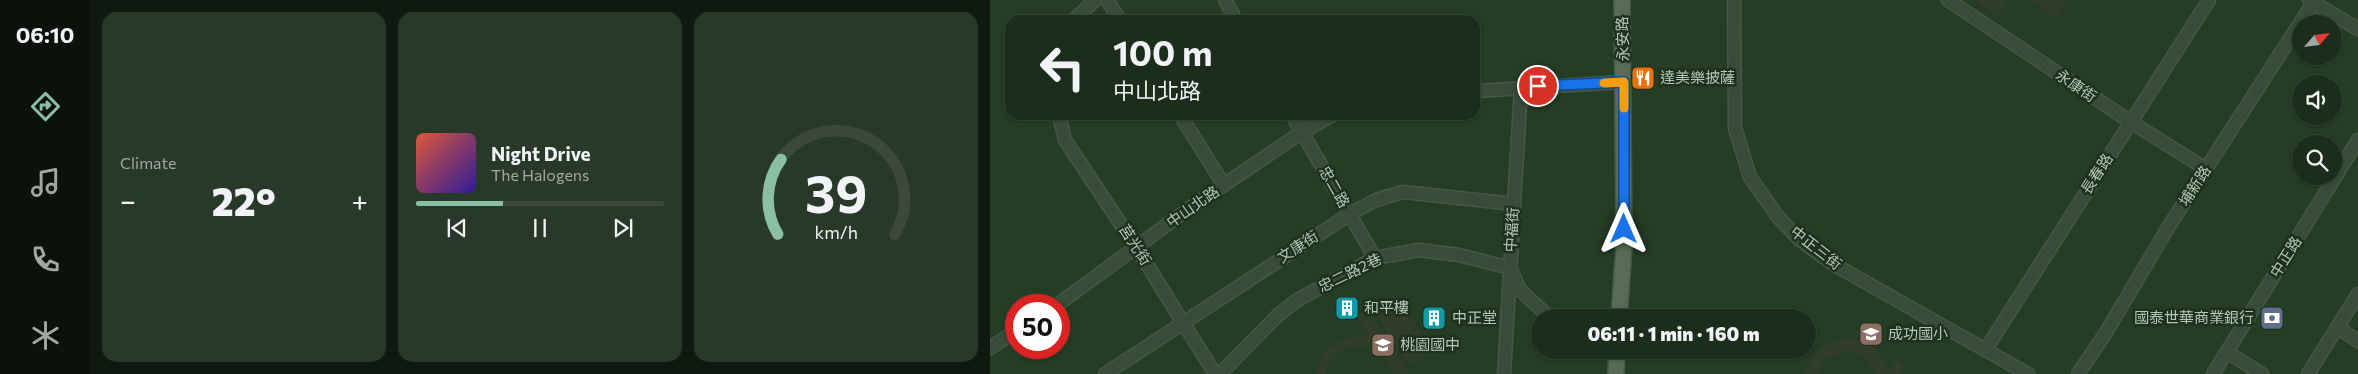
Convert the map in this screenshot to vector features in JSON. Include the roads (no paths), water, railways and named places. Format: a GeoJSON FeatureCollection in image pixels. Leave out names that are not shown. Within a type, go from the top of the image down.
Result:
{"type":"FeatureCollection","features":[{"type":"Feature","properties":{"kind":"main road","name":"永安路"},"geometry":{"type":"LineString","coordinates":[[1620,309],[1624,247],[1622,0]]}},
{"type":"Feature","properties":{"kind":"main road"},"geometry":{"type":"LineString","coordinates":[[1616,374],[1617,359]]}},
{"type":"Feature","properties":{"kind":"street"},"geometry":{"type":"LineString","coordinates":[[1079,15],[1095,0]]}},
{"type":"Feature","properties":{"kind":"street"},"geometry":{"type":"LineString","coordinates":[[1107,0],[1117,15]]}},
{"type":"Feature","properties":{"kind":"street"},"geometry":{"type":"LineString","coordinates":[[1225,0],[1233,15]]}},
{"type":"Feature","properties":{"kind":"street","name":"中正三街"},"geometry":{"type":"LineString","coordinates":[[1734,0],[1735,128],[1750,177],[1778,217],[1800,240],[1833,264],[2028,374]]}},
{"type":"Feature","properties":{"kind":"street","name":"永康街"},"geometry":{"type":"LineString","coordinates":[[1948,0],[2131,122],[2206,169]]}},
{"type":"Feature","properties":{"kind":"street","name":"長春路"},"geometry":{"type":"LineString","coordinates":[[1986,349],[2209,0]]}},
{"type":"Feature","properties":{"kind":"street"},"geometry":{"type":"LineString","coordinates":[[2312,1],[2358,30]]}},
{"type":"Feature","properties":{"kind":"street","name":"埔新路"},"geometry":{"type":"LineString","coordinates":[[2078,374],[2105,334],[2168,226],[2312,1]]}},
{"type":"Feature","properties":{"kind":"street"},"geometry":{"type":"LineString","coordinates":[[1480,91],[1521,87],[1624,82]]}},
{"type":"Feature","properties":{"kind":"street","name":"中福街"},"geometry":{"type":"LineString","coordinates":[[1504,374],[1521,87]]}},
{"type":"Feature","properties":{"kind":"street","name":"莒光街"},"geometry":{"type":"LineString","coordinates":[[1060,120],[1065,140],[1136,247],[1215,374]]}},
{"type":"Feature","properties":{"kind":"street"},"geometry":{"type":"LineString","coordinates":[[1183,120],[1224,185]]}},
{"type":"Feature","properties":{"kind":"street","name":"忠二路"},"geometry":{"type":"LineString","coordinates":[[1295,120],[1375,258]]}},
{"type":"Feature","properties":{"kind":"street","name":"中山北路"},"geometry":{"type":"LineString","coordinates":[[1070,295],[1224,185],[1302,132],[1324,120]]}},
{"type":"Feature","properties":{"kind":"street","name":"中正路"},"geometry":{"type":"LineString","coordinates":[[2213,374],[2358,140]]}},
{"type":"Feature","properties":{"kind":"street","name":"文康街"},"geometry":{"type":"LineString","coordinates":[[1105,374],[1350,214],[1376,200],[1403,192],[1514,204]]}},
{"type":"Feature","properties":{"kind":"street","name":"忠二路2巷"},"geometry":{"type":"LineString","coordinates":[[1220,374],[1278,315],[1299,299],[1375,258],[1419,250],[1459,254],[1510,268]]}},
{"type":"Feature","properties":{"kind":"street"},"geometry":{"type":"LineString","coordinates":[[1510,268],[1520,290],[1541,309]]}},
{"type":"Feature","properties":{"kind":"street"},"geometry":{"type":"LineString","coordinates":[[2308,374],[2358,294]]}},
{"type":"Feature","properties":{"kind":"street"},"geometry":{"type":"LineString","coordinates":[[2337,327],[2358,341]]}},
{"type":"Feature","properties":{"kind":"street"},"geometry":{"type":"LineString","coordinates":[[990,348],[1005,338]]}},
{"type":"Feature","properties":{"kind":"street"},"geometry":{"type":"LineString","coordinates":[[2227,352],[2262,374]]}},
{"type":"Feature","properties":{"kind":"place","name":"達美樂披薩"},"geometry":{"type":"Point","coordinates":[1643,78]}},
{"type":"Feature","properties":{"kind":"place","name":"和平樓"},"geometry":{"type":"Point","coordinates":[1347,308]}},
{"type":"Feature","properties":{"kind":"place","name":"中正堂"},"geometry":{"type":"Point","coordinates":[1434,318]}},
{"type":"Feature","properties":{"kind":"place","name":"國泰世華商業銀行"},"geometry":{"type":"Point","coordinates":[2272,318]}},
{"type":"Feature","properties":{"kind":"place","name":"成功國小"},"geometry":{"type":"Point","coordinates":[1871,334]}},
{"type":"Feature","properties":{"kind":"place","name":"桃園國中"},"geometry":{"type":"Point","coordinates":[1383,345]}}]}
